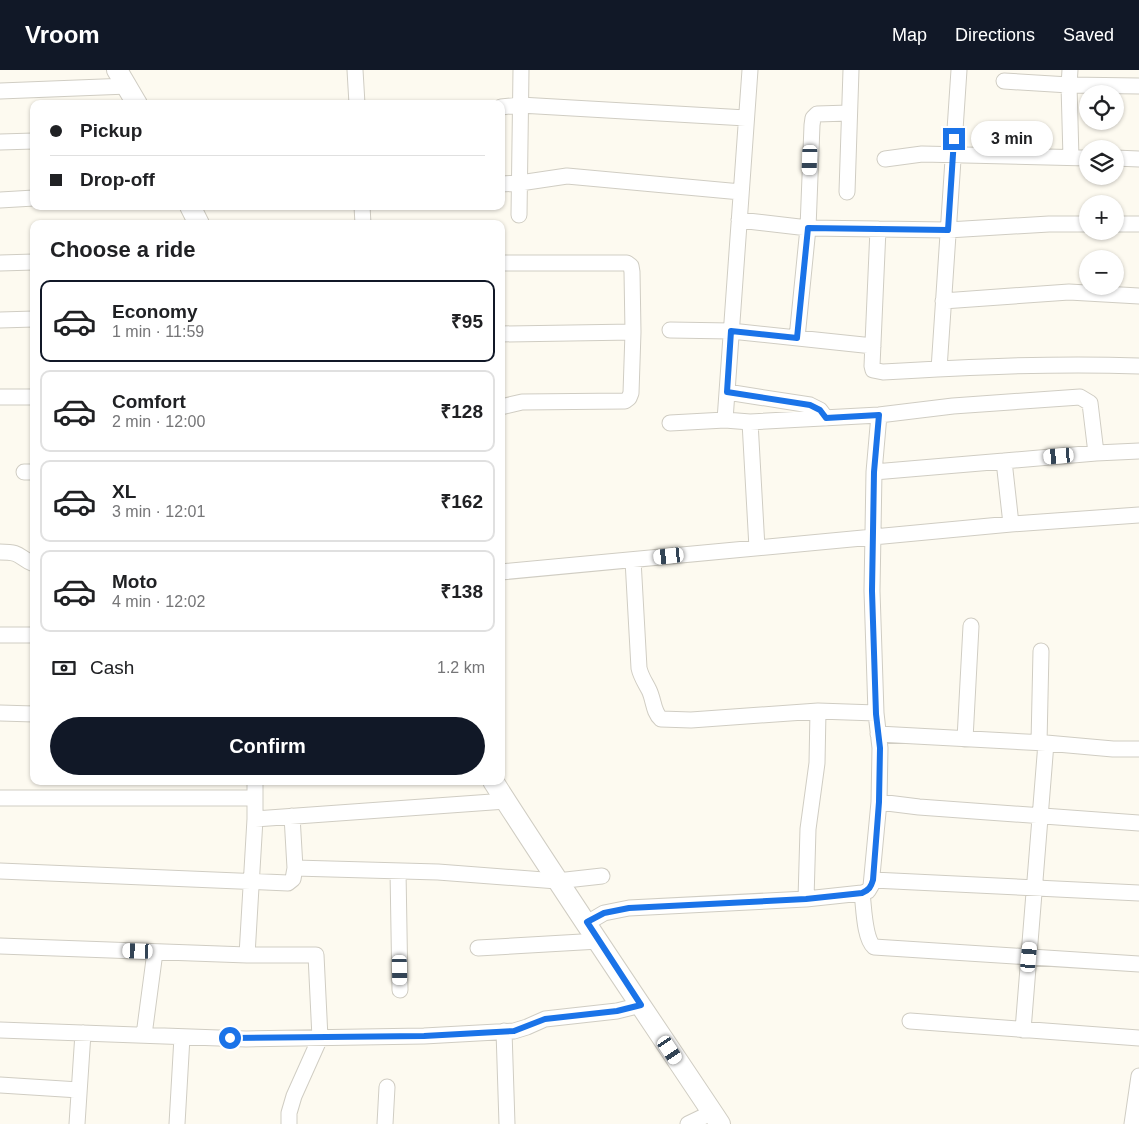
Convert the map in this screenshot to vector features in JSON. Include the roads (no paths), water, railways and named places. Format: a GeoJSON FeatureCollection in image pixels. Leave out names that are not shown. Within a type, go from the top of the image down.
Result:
{"type":"FeatureCollection","features":[{"type":"Feature","properties":{"kind":"main road"},"geometry":{"type":"LineString","coordinates":[[123,78],[135,100]]}},
{"type":"Feature","properties":{"kind":"main road"},"geometry":{"type":"LineString","coordinates":[[496,785],[557,881],[587,922],[717,1118]]}},
{"type":"Feature","properties":{"kind":"street"},"geometry":{"type":"LineString","coordinates":[[356,70],[357,100]]}},
{"type":"Feature","properties":{"kind":"street"},"geometry":{"type":"LineString","coordinates":[[519,215],[521,70]]}},
{"type":"Feature","properties":{"kind":"street"},"geometry":{"type":"LineString","coordinates":[[725,420],[750,70]]}},
{"type":"Feature","properties":{"kind":"street"},"geometry":{"type":"LineString","coordinates":[[848,192],[850,70]]}},
{"type":"Feature","properties":{"kind":"street"},"geometry":{"type":"LineString","coordinates":[[939,369],[959,70]]}},
{"type":"Feature","properties":{"kind":"street"},"geometry":{"type":"LineString","coordinates":[[0,91],[123,78]]}},
{"type":"Feature","properties":{"kind":"street"},"geometry":{"type":"LineString","coordinates":[[1069,78],[1071,158]]}},
{"type":"Feature","properties":{"kind":"street"},"geometry":{"type":"LineString","coordinates":[[1004,80],[1069,78],[1139,86]]}},
{"type":"Feature","properties":{"kind":"street"},"geometry":{"type":"LineString","coordinates":[[505,107],[746,118]]}},
{"type":"Feature","properties":{"kind":"street"},"geometry":{"type":"LineString","coordinates":[[797,338],[808,228],[813,118],[817,114],[822,113],[850,113]]}},
{"type":"Feature","properties":{"kind":"street"},"geometry":{"type":"LineString","coordinates":[[0,142],[30,141]]}},
{"type":"Feature","properties":{"kind":"street"},"geometry":{"type":"LineString","coordinates":[[885,159],[922,154],[1079,158]]}},
{"type":"Feature","properties":{"kind":"street"},"geometry":{"type":"LineString","coordinates":[[1124,158],[1139,158]]}},
{"type":"Feature","properties":{"kind":"street"},"geometry":{"type":"LineString","coordinates":[[505,184],[566,176],[742,192]]}},
{"type":"Feature","properties":{"kind":"street"},"geometry":{"type":"LineString","coordinates":[[0,200],[30,198]]}},
{"type":"Feature","properties":{"kind":"street"},"geometry":{"type":"LineString","coordinates":[[739,220],[808,228],[948,230],[1079,224]]}},
{"type":"Feature","properties":{"kind":"street"},"geometry":{"type":"LineString","coordinates":[[1124,224],[1139,224]]}},
{"type":"Feature","properties":{"kind":"street"},"geometry":{"type":"LineString","coordinates":[[878,229],[873,370],[877,372],[1088,364],[1139,366]]}},
{"type":"Feature","properties":{"kind":"street"},"geometry":{"type":"LineString","coordinates":[[0,264],[30,262]]}},
{"type":"Feature","properties":{"kind":"street"},"geometry":{"type":"LineString","coordinates":[[505,263],[627,263],[631,266],[632,272],[633,332],[632,393],[625,401],[522,402],[505,405]]}},
{"type":"Feature","properties":{"kind":"street"},"geometry":{"type":"LineString","coordinates":[[943,301],[1069,292],[1139,296]]}},
{"type":"Feature","properties":{"kind":"street"},"geometry":{"type":"LineString","coordinates":[[0,320],[30,319]]}},
{"type":"Feature","properties":{"kind":"street"},"geometry":{"type":"LineString","coordinates":[[670,330],[731,331],[873,346]]}},
{"type":"Feature","properties":{"kind":"street"},"geometry":{"type":"LineString","coordinates":[[505,334],[633,332]]}},
{"type":"Feature","properties":{"kind":"street"},"geometry":{"type":"LineString","coordinates":[[727,392],[810,405],[820,410],[826,418]]}},
{"type":"Feature","properties":{"kind":"street"},"geometry":{"type":"LineString","coordinates":[[0,397],[30,397]]}},
{"type":"Feature","properties":{"kind":"street"},"geometry":{"type":"LineString","coordinates":[[670,423],[725,420],[750,422],[879,415],[953,406],[1080,397],[1090,403],[1096,452]]}},
{"type":"Feature","properties":{"kind":"street"},"geometry":{"type":"LineString","coordinates":[[587,922],[604,913],[629,908],[806,899],[862,893],[868,891],[871,886],[879,802],[880,748],[876,714],[872,618],[874,472],[879,415]]}},
{"type":"Feature","properties":{"kind":"street"},"geometry":{"type":"LineString","coordinates":[[750,422],[757,548]]}},
{"type":"Feature","properties":{"kind":"street"},"geometry":{"type":"LineString","coordinates":[[874,472],[1096,452],[1139,451]]}},
{"type":"Feature","properties":{"kind":"street"},"geometry":{"type":"LineString","coordinates":[[1004,461],[1010,524]]}},
{"type":"Feature","properties":{"kind":"street"},"geometry":{"type":"LineString","coordinates":[[505,572],[874,536],[1139,515]]}},
{"type":"Feature","properties":{"kind":"street"},"geometry":{"type":"LineString","coordinates":[[0,552],[17,553],[30,563]]}},
{"type":"Feature","properties":{"kind":"street"},"geometry":{"type":"LineString","coordinates":[[633,560],[639,668],[641,677],[651,696],[656,715],[661,720],[818,711],[876,714]]}},
{"type":"Feature","properties":{"kind":"street"},"geometry":{"type":"LineString","coordinates":[[965,739],[971,626]]}},
{"type":"Feature","properties":{"kind":"street"},"geometry":{"type":"LineString","coordinates":[[0,634],[30,635]]}},
{"type":"Feature","properties":{"kind":"street"},"geometry":{"type":"LineString","coordinates":[[1023,1030],[1041,816],[1041,651]]}},
{"type":"Feature","properties":{"kind":"street"},"geometry":{"type":"LineString","coordinates":[[806,899],[808,829],[817,763],[818,711]]}},
{"type":"Feature","properties":{"kind":"street"},"geometry":{"type":"LineString","coordinates":[[0,713],[30,714]]}},
{"type":"Feature","properties":{"kind":"street"},"geometry":{"type":"LineString","coordinates":[[878,734],[1139,749]]}},
{"type":"Feature","properties":{"kind":"street"},"geometry":{"type":"LineString","coordinates":[[247,955],[255,819],[255,785]]}},
{"type":"Feature","properties":{"kind":"street"},"geometry":{"type":"LineString","coordinates":[[0,798],[255,798]]}},
{"type":"Feature","properties":{"kind":"street"},"geometry":{"type":"LineString","coordinates":[[255,819],[506,801]]}},
{"type":"Feature","properties":{"kind":"street"},"geometry":{"type":"LineString","coordinates":[[879,802],[919,807],[1139,823]]}},
{"type":"Feature","properties":{"kind":"street"},"geometry":{"type":"LineString","coordinates":[[0,871],[288,883],[293,879],[295,868],[292,816]]}},
{"type":"Feature","properties":{"kind":"street"},"geometry":{"type":"LineString","coordinates":[[295,868],[438,872],[557,881],[602,876]]}},
{"type":"Feature","properties":{"kind":"street"},"geometry":{"type":"LineString","coordinates":[[398,871],[400,990]]}},
{"type":"Feature","properties":{"kind":"street"},"geometry":{"type":"LineString","coordinates":[[873,880],[1036,886],[1139,893]]}},
{"type":"Feature","properties":{"kind":"street"},"geometry":{"type":"LineString","coordinates":[[862,893],[867,936],[870,944],[874,947],[1139,964]]}},
{"type":"Feature","properties":{"kind":"street"},"geometry":{"type":"LineString","coordinates":[[478,948],[599,941]]}},
{"type":"Feature","properties":{"kind":"street"},"geometry":{"type":"LineString","coordinates":[[0,946],[247,955],[316,955],[320,1038],[294,1096],[289,1113],[289,1124]]}},
{"type":"Feature","properties":{"kind":"street"},"geometry":{"type":"LineString","coordinates":[[144,1035],[155,952]]}},
{"type":"Feature","properties":{"kind":"street"},"geometry":{"type":"LineString","coordinates":[[0,1034],[82,1033],[246,1039],[424,1036],[514,1031],[545,1019],[617,1011],[641,1005]]}},
{"type":"Feature","properties":{"kind":"street"},"geometry":{"type":"LineString","coordinates":[[910,1021],[1139,1038]]}},
{"type":"Feature","properties":{"kind":"street"},"geometry":{"type":"LineString","coordinates":[[504,1031],[507,1124]]}},
{"type":"Feature","properties":{"kind":"street"},"geometry":{"type":"LineString","coordinates":[[77,1124],[82,1033]]}},
{"type":"Feature","properties":{"kind":"street"},"geometry":{"type":"LineString","coordinates":[[177,1124],[182,1037]]}},
{"type":"Feature","properties":{"kind":"street"},"geometry":{"type":"LineString","coordinates":[[1132,1124],[1139,1076]]}},
{"type":"Feature","properties":{"kind":"street"},"geometry":{"type":"LineString","coordinates":[[0,1085],[79,1090]]}},
{"type":"Feature","properties":{"kind":"street"},"geometry":{"type":"LineString","coordinates":[[385,1124],[387,1086]]}},
{"type":"Feature","properties":{"kind":"street"},"geometry":{"type":"LineString","coordinates":[[688,1124],[717,1118]]}}]}
